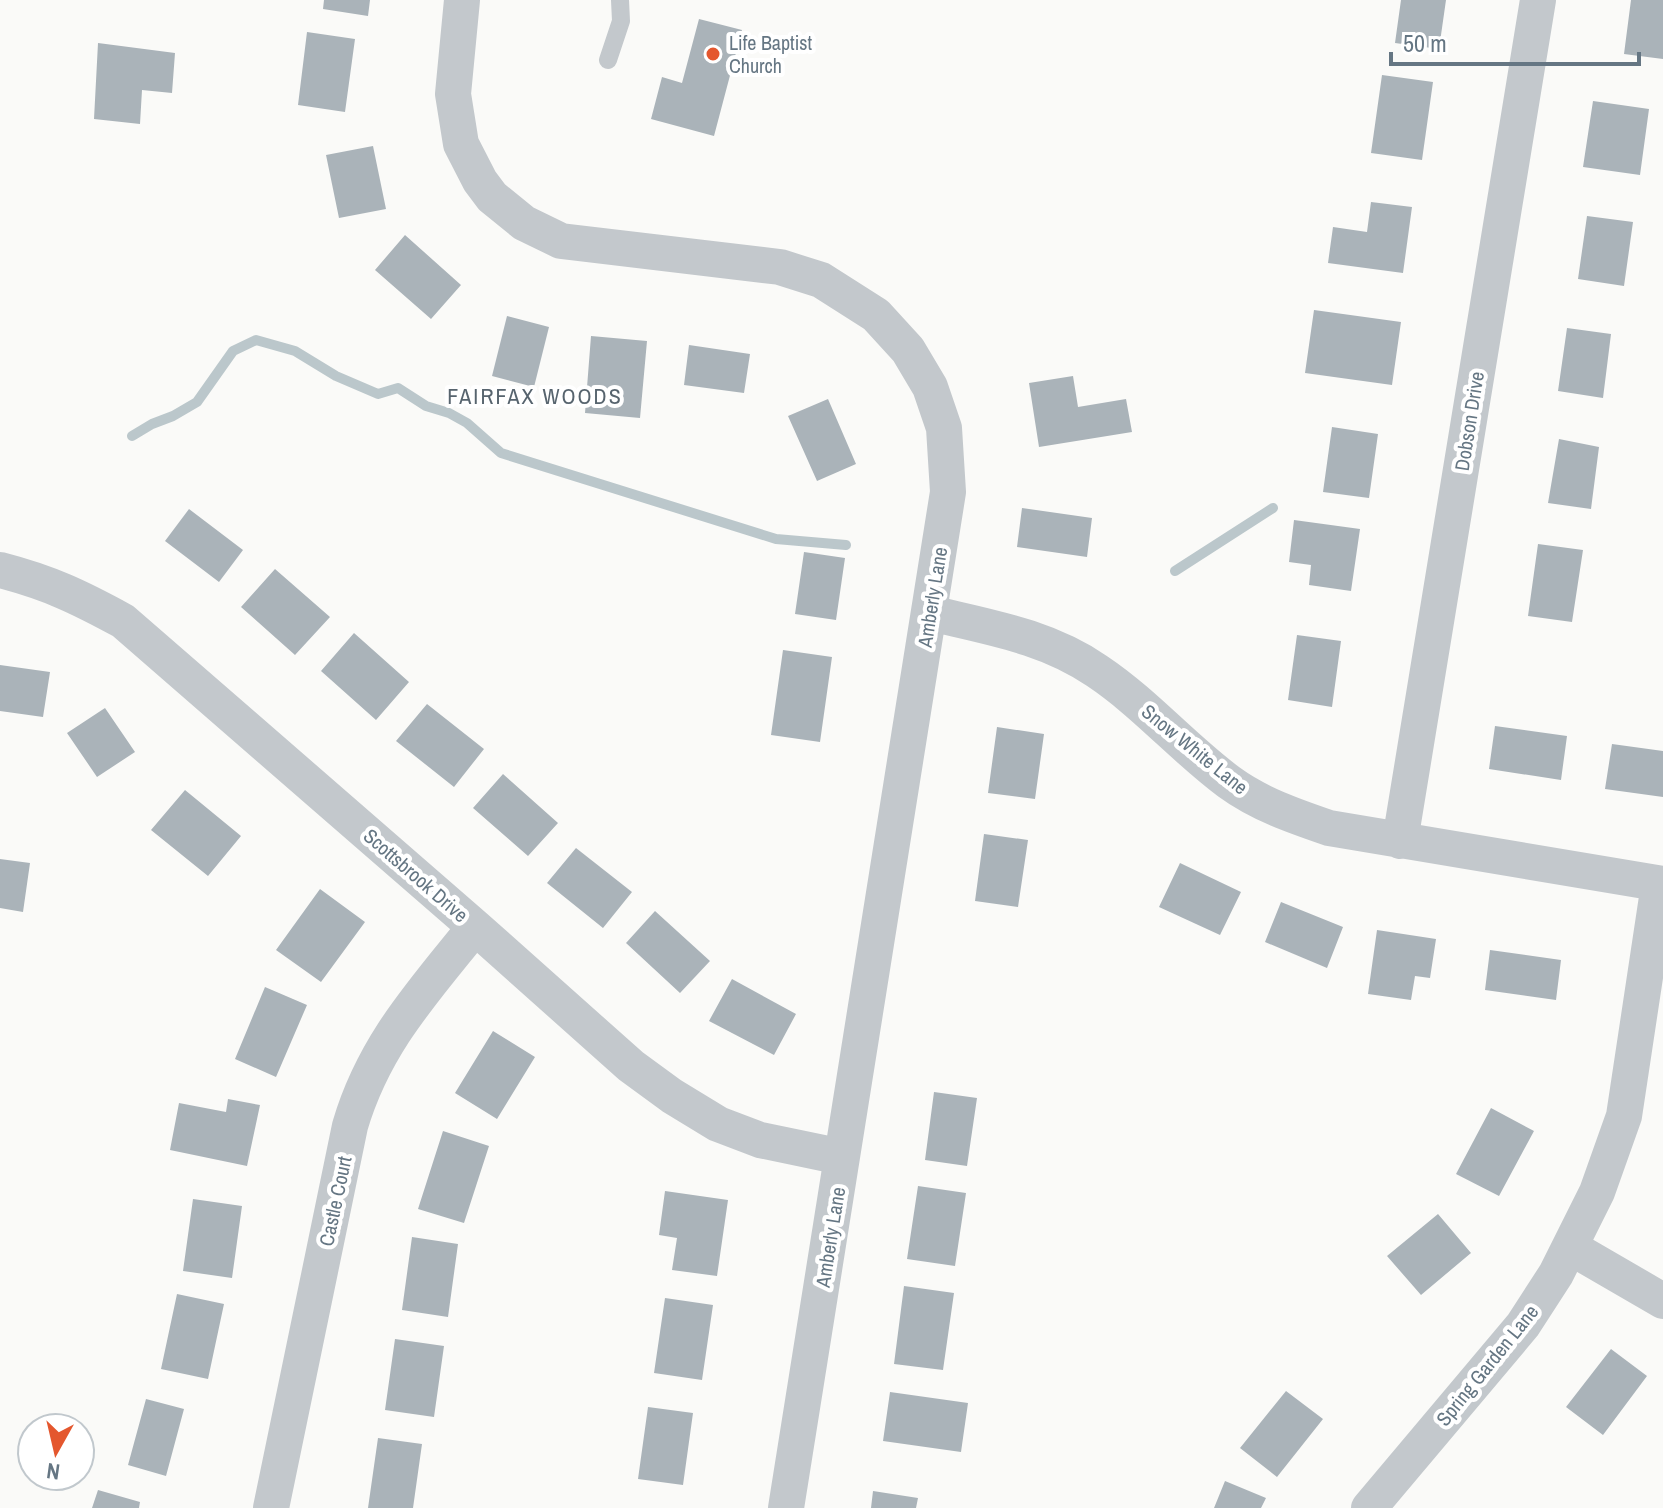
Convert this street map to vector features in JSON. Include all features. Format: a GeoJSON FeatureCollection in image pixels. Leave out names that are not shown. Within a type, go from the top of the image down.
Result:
{"type":"FeatureCollection","features":[{"type":"Feature","properties":{"kind":"street","name":"Amberly Lane"},"geometry":{"type":"LineString","coordinates":[[462,0],[453,94],[461,144],[492,197],[524,223],[561,241],[780,267],[821,280],[876,315],[908,350],[930,387],[944,428],[948,492],[786,1508]]}},
{"type":"Feature","properties":{"kind":"street","name":"Dobson Drive"},"geometry":{"type":"LineString","coordinates":[[1400,841],[1538,0]]}},
{"type":"Feature","properties":{"kind":"street","name":"Scottsbrook Drive"},"geometry":{"type":"LineString","coordinates":[[0,570],[44,581],[71,592],[123,621],[631,1066],[683,1103],[718,1124],[760,1140],[842,1157]]}},
{"type":"Feature","properties":{"kind":"street","name":"Snow White Lane"},"geometry":{"type":"LineString","coordinates":[[930,613],[1027,635],[1096,670],[1230,783],[1277,810],[1329,828],[1661,884]]}},
{"type":"Feature","properties":{"kind":"street","name":"Spring Garden Lane"},"geometry":{"type":"LineString","coordinates":[[1369,1508],[1523,1325],[1570,1247],[1597,1192],[1624,1116],[1661,884]]}},
{"type":"Feature","properties":{"kind":"street","name":"Castle Court"},"geometry":{"type":"LineString","coordinates":[[271,1508],[350,1126],[358,1100],[394,1028],[475,927]]}},
{"type":"Feature","properties":{"kind":"street"},"geometry":{"type":"LineString","coordinates":[[1570,1247],[1663,1301]]}},
{"type":"Feature","properties":{"kind":"lane"},"geometry":{"type":"LineString","coordinates":[[608,60],[621,21],[620,0]]}},
{"type":"Feature","properties":{"kind":"building"},"geometry":{"type":"Polygon","coordinates":[[[324,0],[370,0],[368,16],[323,9],[324,0]]]}},
{"type":"Feature","properties":{"kind":"building"},"geometry":{"type":"Polygon","coordinates":[[[1401,0],[1446,0],[1439,49],[1395,43],[1401,0]]]}},
{"type":"Feature","properties":{"kind":"building"},"geometry":{"type":"Polygon","coordinates":[[[1631,0],[1663,0],[1663,59],[1624,54],[1631,0]]]}},
{"type":"Feature","properties":{"kind":"building","name":"Life Baptist Church"},"geometry":{"type":"Polygon","coordinates":[[[699,19],[742,30],[714,136],[651,119],[662,77],[682,83],[699,19]]]}},
{"type":"Feature","properties":{"kind":"building"},"geometry":{"type":"Polygon","coordinates":[[[307,32],[355,39],[345,112],[298,105],[307,32]]]}},
{"type":"Feature","properties":{"kind":"building"},"geometry":{"type":"Polygon","coordinates":[[[98,43],[175,53],[172,93],[142,90],[140,124],[94,119],[98,43]]]}},
{"type":"Feature","properties":{"kind":"building"},"geometry":{"type":"Polygon","coordinates":[[[1382,75],[1433,82],[1422,160],[1371,153],[1382,75]]]}},
{"type":"Feature","properties":{"kind":"building"},"geometry":{"type":"Polygon","coordinates":[[[1593,101],[1649,109],[1640,175],[1583,167],[1593,101]]]}},
{"type":"Feature","properties":{"kind":"building"},"geometry":{"type":"Polygon","coordinates":[[[373,146],[386,209],[339,218],[326,155],[373,146]]]}},
{"type":"Feature","properties":{"kind":"building"},"geometry":{"type":"Polygon","coordinates":[[[1371,202],[1412,207],[1403,273],[1328,263],[1333,227],[1367,232],[1371,202]]]}},
{"type":"Feature","properties":{"kind":"building"},"geometry":{"type":"Polygon","coordinates":[[[1587,216],[1633,222],[1624,286],[1578,279],[1587,216]]]}},
{"type":"Feature","properties":{"kind":"building"},"geometry":{"type":"Polygon","coordinates":[[[405,235],[461,285],[431,319],[375,270],[405,235]]]}},
{"type":"Feature","properties":{"kind":"building"},"geometry":{"type":"Polygon","coordinates":[[[1314,310],[1401,322],[1392,385],[1305,373],[1314,310]]]}},
{"type":"Feature","properties":{"kind":"building"},"geometry":{"type":"Polygon","coordinates":[[[507,316],[549,327],[534,387],[492,376],[507,316]]]}},
{"type":"Feature","properties":{"kind":"building"},"geometry":{"type":"Polygon","coordinates":[[[1567,328],[1611,334],[1603,398],[1558,391],[1567,328]]]}},
{"type":"Feature","properties":{"kind":"building"},"geometry":{"type":"Polygon","coordinates":[[[591,336],[647,341],[640,418],[585,413],[591,336]]]}},
{"type":"Feature","properties":{"kind":"building"},"geometry":{"type":"Polygon","coordinates":[[[689,345],[750,354],[744,393],[684,385],[689,345]]]}},
{"type":"Feature","properties":{"kind":"building"},"geometry":{"type":"Polygon","coordinates":[[[1073,376],[1078,407],[1126,399],[1132,432],[1039,447],[1029,383],[1073,376]]]}},
{"type":"Feature","properties":{"kind":"building"},"geometry":{"type":"Polygon","coordinates":[[[828,399],[856,464],[817,481],[788,416],[828,399]]]}},
{"type":"Feature","properties":{"kind":"building"},"geometry":{"type":"Polygon","coordinates":[[[1332,427],[1378,434],[1369,498],[1323,492],[1332,427]]]}},
{"type":"Feature","properties":{"kind":"building"},"geometry":{"type":"Polygon","coordinates":[[[1559,439],[1599,447],[1591,509],[1548,503],[1559,439]]]}},
{"type":"Feature","properties":{"kind":"building"},"geometry":{"type":"Polygon","coordinates":[[[1022,508],[1092,518],[1087,557],[1017,547],[1022,508]]]}},
{"type":"Feature","properties":{"kind":"building"},"geometry":{"type":"Polygon","coordinates":[[[189,509],[243,550],[219,582],[165,541],[189,509]]]}},
{"type":"Feature","properties":{"kind":"building"},"geometry":{"type":"Polygon","coordinates":[[[1294,520],[1360,529],[1351,591],[1309,585],[1311,565],[1289,562],[1294,520]]]}},
{"type":"Feature","properties":{"kind":"building"},"geometry":{"type":"Polygon","coordinates":[[[1538,544],[1583,550],[1572,622],[1528,616],[1538,544]]]}},
{"type":"Feature","properties":{"kind":"building"},"geometry":{"type":"Polygon","coordinates":[[[804,552],[845,558],[836,620],[795,614],[804,552]]]}},
{"type":"Feature","properties":{"kind":"building"},"geometry":{"type":"Polygon","coordinates":[[[275,569],[330,617],[295,655],[241,607],[275,569]]]}},
{"type":"Feature","properties":{"kind":"building"},"geometry":{"type":"Polygon","coordinates":[[[354,633],[409,682],[376,720],[321,671],[354,633]]]}},
{"type":"Feature","properties":{"kind":"building"},"geometry":{"type":"Polygon","coordinates":[[[1297,635],[1341,641],[1332,707],[1288,700],[1297,635]]]}},
{"type":"Feature","properties":{"kind":"building"},"geometry":{"type":"Polygon","coordinates":[[[783,650],[832,657],[820,742],[771,735],[783,650]]]}},
{"type":"Feature","properties":{"kind":"building"},"geometry":{"type":"Polygon","coordinates":[[[0,665],[50,672],[43,717],[0,711],[0,665]]]}},
{"type":"Feature","properties":{"kind":"building"},"geometry":{"type":"Polygon","coordinates":[[[427,704],[484,749],[454,787],[396,741],[427,704]]]}},
{"type":"Feature","properties":{"kind":"building"},"geometry":{"type":"Polygon","coordinates":[[[105,708],[135,752],[97,777],[67,733],[105,708]]]}},
{"type":"Feature","properties":{"kind":"building"},"geometry":{"type":"Polygon","coordinates":[[[1495,726],[1567,736],[1561,780],[1489,769],[1495,726]]]}},
{"type":"Feature","properties":{"kind":"building"},"geometry":{"type":"Polygon","coordinates":[[[997,727],[1044,734],[1035,799],[988,793],[997,727]]]}},
{"type":"Feature","properties":{"kind":"building"},"geometry":{"type":"Polygon","coordinates":[[[1612,744],[1663,751],[1663,797],[1605,789],[1612,744]]]}},
{"type":"Feature","properties":{"kind":"building"},"geometry":{"type":"Polygon","coordinates":[[[503,774],[558,823],[528,856],[473,808],[503,774]]]}},
{"type":"Feature","properties":{"kind":"building"},"geometry":{"type":"Polygon","coordinates":[[[185,790],[241,836],[208,876],[151,830],[185,790]]]}},
{"type":"Feature","properties":{"kind":"building"},"geometry":{"type":"Polygon","coordinates":[[[984,834],[1028,840],[1018,907],[975,901],[984,834]]]}},
{"type":"Feature","properties":{"kind":"building"},"geometry":{"type":"Polygon","coordinates":[[[576,848],[632,892],[603,928],[547,883],[576,848]]]}},
{"type":"Feature","properties":{"kind":"building"},"geometry":{"type":"Polygon","coordinates":[[[0,859],[30,863],[23,912],[0,908],[0,859]]]}},
{"type":"Feature","properties":{"kind":"building"},"geometry":{"type":"Polygon","coordinates":[[[1180,863],[1241,892],[1220,935],[1159,907],[1180,863]]]}},
{"type":"Feature","properties":{"kind":"building"},"geometry":{"type":"Polygon","coordinates":[[[320,889],[365,922],[321,982],[276,950],[320,889]]]}},
{"type":"Feature","properties":{"kind":"building"},"geometry":{"type":"Polygon","coordinates":[[[1281,902],[1343,927],[1327,968],[1265,942],[1281,902]]]}},
{"type":"Feature","properties":{"kind":"building"},"geometry":{"type":"Polygon","coordinates":[[[655,911],[710,961],[680,993],[626,943],[655,911]]]}},
{"type":"Feature","properties":{"kind":"building"},"geometry":{"type":"Polygon","coordinates":[[[1377,930],[1436,939],[1430,978],[1415,976],[1411,1000],[1368,994],[1377,930]]]}},
{"type":"Feature","properties":{"kind":"building"},"geometry":{"type":"Polygon","coordinates":[[[1490,950],[1561,960],[1556,1000],[1485,990],[1490,950]]]}},
{"type":"Feature","properties":{"kind":"building"},"geometry":{"type":"Polygon","coordinates":[[[732,979],[796,1014],[774,1055],[709,1021],[732,979]]]}},
{"type":"Feature","properties":{"kind":"building"},"geometry":{"type":"Polygon","coordinates":[[[265,987],[307,1005],[276,1077],[235,1059],[265,987]]]}},
{"type":"Feature","properties":{"kind":"building"},"geometry":{"type":"Polygon","coordinates":[[[493,1031],[535,1057],[497,1119],[455,1093],[493,1031]]]}},
{"type":"Feature","properties":{"kind":"building"},"geometry":{"type":"Polygon","coordinates":[[[934,1092],[977,1098],[967,1166],[925,1160],[934,1092]]]}},
{"type":"Feature","properties":{"kind":"building"},"geometry":{"type":"Polygon","coordinates":[[[228,1099],[260,1105],[247,1166],[170,1150],[179,1103],[226,1112],[228,1099]]]}},
{"type":"Feature","properties":{"kind":"building"},"geometry":{"type":"Polygon","coordinates":[[[1491,1108],[1534,1131],[1499,1196],[1456,1174],[1491,1108]]]}},
{"type":"Feature","properties":{"kind":"building"},"geometry":{"type":"Polygon","coordinates":[[[443,1131],[489,1146],[464,1223],[418,1209],[443,1131]]]}},
{"type":"Feature","properties":{"kind":"building"},"geometry":{"type":"Polygon","coordinates":[[[918,1186],[966,1193],[955,1266],[907,1259],[918,1186]]]}},
{"type":"Feature","properties":{"kind":"building"},"geometry":{"type":"Polygon","coordinates":[[[665,1191],[728,1200],[717,1276],[672,1270],[677,1238],[659,1235],[665,1191]]]}},
{"type":"Feature","properties":{"kind":"building"},"geometry":{"type":"Polygon","coordinates":[[[193,1199],[242,1206],[232,1278],[183,1271],[193,1199]]]}},
{"type":"Feature","properties":{"kind":"building"},"geometry":{"type":"Polygon","coordinates":[[[1438,1214],[1471,1253],[1421,1295],[1387,1256],[1438,1214]]]}},
{"type":"Feature","properties":{"kind":"building"},"geometry":{"type":"Polygon","coordinates":[[[412,1237],[458,1244],[448,1317],[402,1310],[412,1237]]]}},
{"type":"Feature","properties":{"kind":"building"},"geometry":{"type":"Polygon","coordinates":[[[904,1286],[954,1293],[943,1370],[894,1364],[904,1286]]]}},
{"type":"Feature","properties":{"kind":"building"},"geometry":{"type":"Polygon","coordinates":[[[177,1294],[224,1304],[208,1379],[161,1369],[177,1294]]]}},
{"type":"Feature","properties":{"kind":"building"},"geometry":{"type":"Polygon","coordinates":[[[665,1298],[713,1305],[702,1380],[654,1373],[665,1298]]]}},
{"type":"Feature","properties":{"kind":"building"},"geometry":{"type":"Polygon","coordinates":[[[395,1339],[444,1346],[434,1417],[385,1410],[395,1339]]]}},
{"type":"Feature","properties":{"kind":"building"},"geometry":{"type":"Polygon","coordinates":[[[1611,1349],[1647,1376],[1603,1435],[1566,1407],[1611,1349]]]}},
{"type":"Feature","properties":{"kind":"building"},"geometry":{"type":"Polygon","coordinates":[[[1286,1391],[1323,1419],[1277,1477],[1240,1448],[1286,1391]]]}},
{"type":"Feature","properties":{"kind":"building"},"geometry":{"type":"Polygon","coordinates":[[[890,1392],[968,1403],[961,1452],[883,1441],[890,1392]]]}},
{"type":"Feature","properties":{"kind":"building"},"geometry":{"type":"Polygon","coordinates":[[[146,1399],[184,1409],[166,1476],[128,1465],[146,1399]]]}},
{"type":"Feature","properties":{"kind":"building"},"geometry":{"type":"Polygon","coordinates":[[[648,1407],[693,1413],[683,1485],[638,1479],[648,1407]]]}},
{"type":"Feature","properties":{"kind":"building"},"geometry":{"type":"Polygon","coordinates":[[[378,1438],[422,1444],[413,1508],[368,1508],[378,1438]]]}},
{"type":"Feature","properties":{"kind":"building"},"geometry":{"type":"Polygon","coordinates":[[[1225,1481],[1266,1498],[1261,1508],[1214,1508],[1225,1481]]]}},
{"type":"Feature","properties":{"kind":"building"},"geometry":{"type":"Polygon","coordinates":[[[98,1490],[140,1502],[139,1508],[92,1508],[98,1490]]]}},
{"type":"Feature","properties":{"kind":"building"},"geometry":{"type":"Polygon","coordinates":[[[873,1491],[918,1498],[916,1508],[871,1508],[873,1491]]]}},
{"type":"Feature","properties":{"kind":"waterway"},"geometry":{"type":"LineString","coordinates":[[132,436],[197,402],[233,351],[256,340],[295,351],[336,376],[378,394],[398,388],[426,406],[467,423],[501,453],[776,539],[846,545]]}},
{"type":"Feature","properties":{"kind":"waterway"},"geometry":{"type":"LineString","coordinates":[[1175,571],[1273,508]]}},
{"type":"Feature","properties":{"kind":"place","name":"Life Baptist Church"},"geometry":{"type":"Point","coordinates":[713,54]}},
{"type":"Feature","properties":{"kind":"district","name":"FAIRFAX WOODS"},"geometry":{"type":"Point","coordinates":[535,396]}}]}
